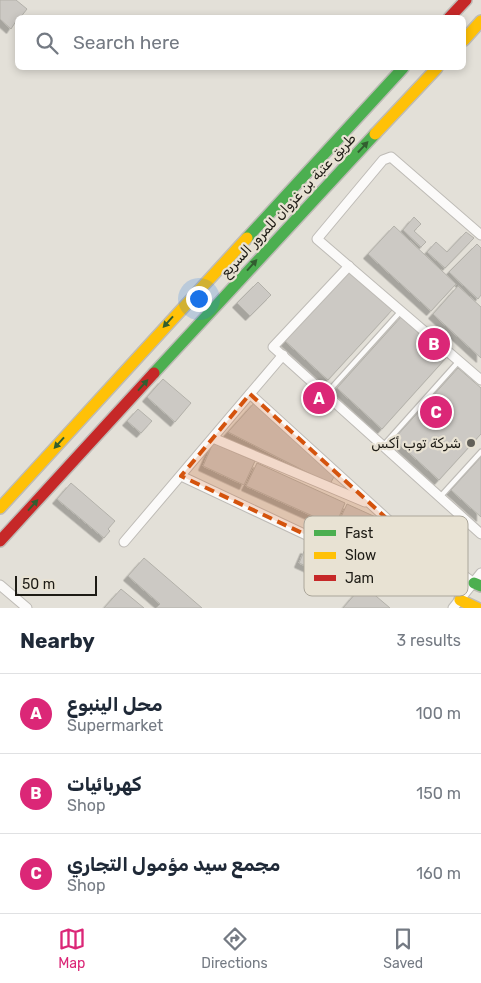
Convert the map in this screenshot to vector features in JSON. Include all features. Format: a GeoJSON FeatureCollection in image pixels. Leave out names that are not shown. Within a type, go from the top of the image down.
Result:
{"type":"FeatureCollection","features":[{"type":"Feature","properties":{"kind":"main road"},"geometry":{"type":"LineString","coordinates":[[452,15],[466,0]]}},
{"type":"Feature","properties":{"kind":"main road"},"geometry":{"type":"LineString","coordinates":[[466,38],[481,21]]}},
{"type":"Feature","properties":{"kind":"main road","name":"طريق عتبة بن غزوان للمرور السريع"},"geometry":{"type":"LineString","coordinates":[[0,508],[401,70]]}},
{"type":"Feature","properties":{"kind":"main road","name":"طريق عتبة بن غزوان للمرور السريع"},"geometry":{"type":"LineString","coordinates":[[0,541],[280,235],[435,70]]}},
{"type":"Feature","properties":{"kind":"main road"},"geometry":{"type":"LineString","coordinates":[[457,604],[478,608]]}},
{"type":"Feature","properties":{"kind":"street"},"geometry":{"type":"LineString","coordinates":[[481,235],[391,157],[383,160],[317,239],[481,380]]}},
{"type":"Feature","properties":{"kind":"street"},"geometry":{"type":"LineString","coordinates":[[349,266],[273,347],[462,516]]}},
{"type":"Feature","properties":{"kind":"street"},"geometry":{"type":"LineString","coordinates":[[124,542],[282,356]]}},
{"type":"Feature","properties":{"kind":"street"},"geometry":{"type":"LineString","coordinates":[[250,394],[385,516]]}},
{"type":"Feature","properties":{"kind":"street"},"geometry":{"type":"LineString","coordinates":[[213,438],[372,504]]}},
{"type":"Feature","properties":{"kind":"street"},"geometry":{"type":"LineString","coordinates":[[181,476],[304,533]]}},
{"type":"Feature","properties":{"kind":"street"},"geometry":{"type":"LineString","coordinates":[[468,522],[481,534]]}},
{"type":"Feature","properties":{"kind":"street"},"geometry":{"type":"LineString","coordinates":[[477,585],[481,573]]}},
{"type":"Feature","properties":{"kind":"street"},"geometry":{"type":"LineString","coordinates":[[0,585],[26,608]]}},
{"type":"Feature","properties":{"kind":"lane"},"geometry":{"type":"LineString","coordinates":[[326,394],[401,311]]}},
{"type":"Feature","properties":{"kind":"lane"},"geometry":{"type":"LineString","coordinates":[[383,446],[459,361]]}},
{"type":"Feature","properties":{"kind":"lane"},"geometry":{"type":"LineString","coordinates":[[440,496],[481,452]]}},
{"type":"Feature","properties":{"kind":"highlighted area"},"geometry":{"type":"Polygon","coordinates":[[[250,394],[396,527],[370,565],[181,476],[250,394]]]}},
{"type":"Feature","properties":{"kind":"building"},"geometry":{"type":"Polygon","coordinates":[[[0,0],[16,0],[27,9],[22,15],[15,15],[15,23],[11,29],[0,19],[0,0]]]}},
{"type":"Feature","properties":{"kind":"building"},"geometry":{"type":"Polygon","coordinates":[[[414,217],[421,224],[414,231],[426,242],[421,247],[403,230],[414,217]]]}},
{"type":"Feature","properties":{"kind":"building"},"geometry":{"type":"Polygon","coordinates":[[[394,226],[456,284],[431,311],[368,254],[394,226]]]}},
{"type":"Feature","properties":{"kind":"building"},"geometry":{"type":"Polygon","coordinates":[[[466,232],[474,238],[445,268],[427,252],[436,242],[447,252],[466,232]]]}},
{"type":"Feature","properties":{"kind":"building"},"geometry":{"type":"Polygon","coordinates":[[[477,244],[481,248],[481,295],[478,299],[449,272],[477,244]]]}},
{"type":"Feature","properties":{"kind":"building"},"geometry":{"type":"Polygon","coordinates":[[[347,268],[393,309],[328,380],[283,339],[347,268]]]}},
{"type":"Feature","properties":{"kind":"building"},"geometry":{"type":"Polygon","coordinates":[[[258,282],[271,295],[250,316],[237,303],[258,282]]]}},
{"type":"Feature","properties":{"kind":"building"},"geometry":{"type":"Polygon","coordinates":[[[458,286],[481,307],[481,358],[433,314],[458,286]]]}},
{"type":"Feature","properties":{"kind":"building"},"geometry":{"type":"Polygon","coordinates":[[[401,317],[446,358],[382,429],[337,388],[401,317]]]}},
{"type":"Feature","properties":{"kind":"building"},"geometry":{"type":"Polygon","coordinates":[[[458,368],[481,388],[481,434],[439,480],[394,439],[458,368]]]}},
{"type":"Feature","properties":{"kind":"building"},"geometry":{"type":"Polygon","coordinates":[[[163,379],[191,403],[175,422],[147,397],[163,379]]]}},
{"type":"Feature","properties":{"kind":"building"},"geometry":{"type":"Polygon","coordinates":[[[256,401],[336,473],[330,484],[228,432],[256,401]]]}},
{"type":"Feature","properties":{"kind":"building"},"geometry":{"type":"Polygon","coordinates":[[[138,409],[152,421],[141,433],[127,421],[138,409]]]}},
{"type":"Feature","properties":{"kind":"building"},"geometry":{"type":"Polygon","coordinates":[[[213,443],[255,461],[244,485],[203,466],[213,443]]]}},
{"type":"Feature","properties":{"kind":"building"},"geometry":{"type":"Polygon","coordinates":[[[481,457],[481,517],[451,490],[481,457]]]}},
{"type":"Feature","properties":{"kind":"building"},"geometry":{"type":"Polygon","coordinates":[[[257,463],[345,503],[339,516],[313,516],[246,486],[257,463]]]}},
{"type":"Feature","properties":{"kind":"building"},"geometry":{"type":"Polygon","coordinates":[[[71,483],[115,521],[108,529],[110,531],[104,538],[57,499],[71,483]]]}},
{"type":"Feature","properties":{"kind":"building"},"geometry":{"type":"Polygon","coordinates":[[[347,504],[373,516],[342,516],[347,504]]]}},
{"type":"Feature","properties":{"kind":"building"},"geometry":{"type":"Polygon","coordinates":[[[304,551],[304,565],[299,563],[304,551]]]}},
{"type":"Feature","properties":{"kind":"building"},"geometry":{"type":"Polygon","coordinates":[[[144,558],[202,608],[156,608],[160,604],[128,576],[144,558]]]}},
{"type":"Feature","properties":{"kind":"building"},"geometry":{"type":"Polygon","coordinates":[[[121,589],[144,608],[104,608],[121,589]]]}},
{"type":"Feature","properties":{"kind":"building"},"geometry":{"type":"Polygon","coordinates":[[[353,596],[376,596],[390,608],[343,608],[353,596]]]}},
{"type":"Feature","properties":{"kind":"traffic: fast"},"geometry":{"type":"LineString","coordinates":[[247,238],[401,70]]}},
{"type":"Feature","properties":{"kind":"traffic: fast"},"geometry":{"type":"LineString","coordinates":[[154,373],[375,134]]}},
{"type":"Feature","properties":{"kind":"traffic: fast"},"geometry":{"type":"LineString","coordinates":[[474,583],[481,586]]}},
{"type":"Feature","properties":{"kind":"traffic: slow"},"geometry":{"type":"LineString","coordinates":[[466,38],[481,21]]}},
{"type":"Feature","properties":{"kind":"traffic: slow"},"geometry":{"type":"LineString","coordinates":[[375,134],[435,70]]}},
{"type":"Feature","properties":{"kind":"traffic: slow"},"geometry":{"type":"LineString","coordinates":[[0,508],[247,238]]}},
{"type":"Feature","properties":{"kind":"traffic: slow"},"geometry":{"type":"LineString","coordinates":[[460,600],[477,608]]}},
{"type":"Feature","properties":{"kind":"traffic: jam"},"geometry":{"type":"LineString","coordinates":[[452,15],[466,0]]}},
{"type":"Feature","properties":{"kind":"traffic: jam"},"geometry":{"type":"LineString","coordinates":[[0,541],[154,373]]}},
{"type":"Feature","properties":{"kind":"place","name":"كهربائيات"},"geometry":{"type":"Point","coordinates":[434,344]}},
{"type":"Feature","properties":{"kind":"place","name":"محل الينبوع"},"geometry":{"type":"Point","coordinates":[319,398]}},
{"type":"Feature","properties":{"kind":"place","name":"مجمع سيد مؤمول التجاري"},"geometry":{"type":"Point","coordinates":[436,412]}},
{"type":"Feature","properties":{"kind":"place","name":"شركة توب أكس"},"geometry":{"type":"Point","coordinates":[471,443]}}]}
